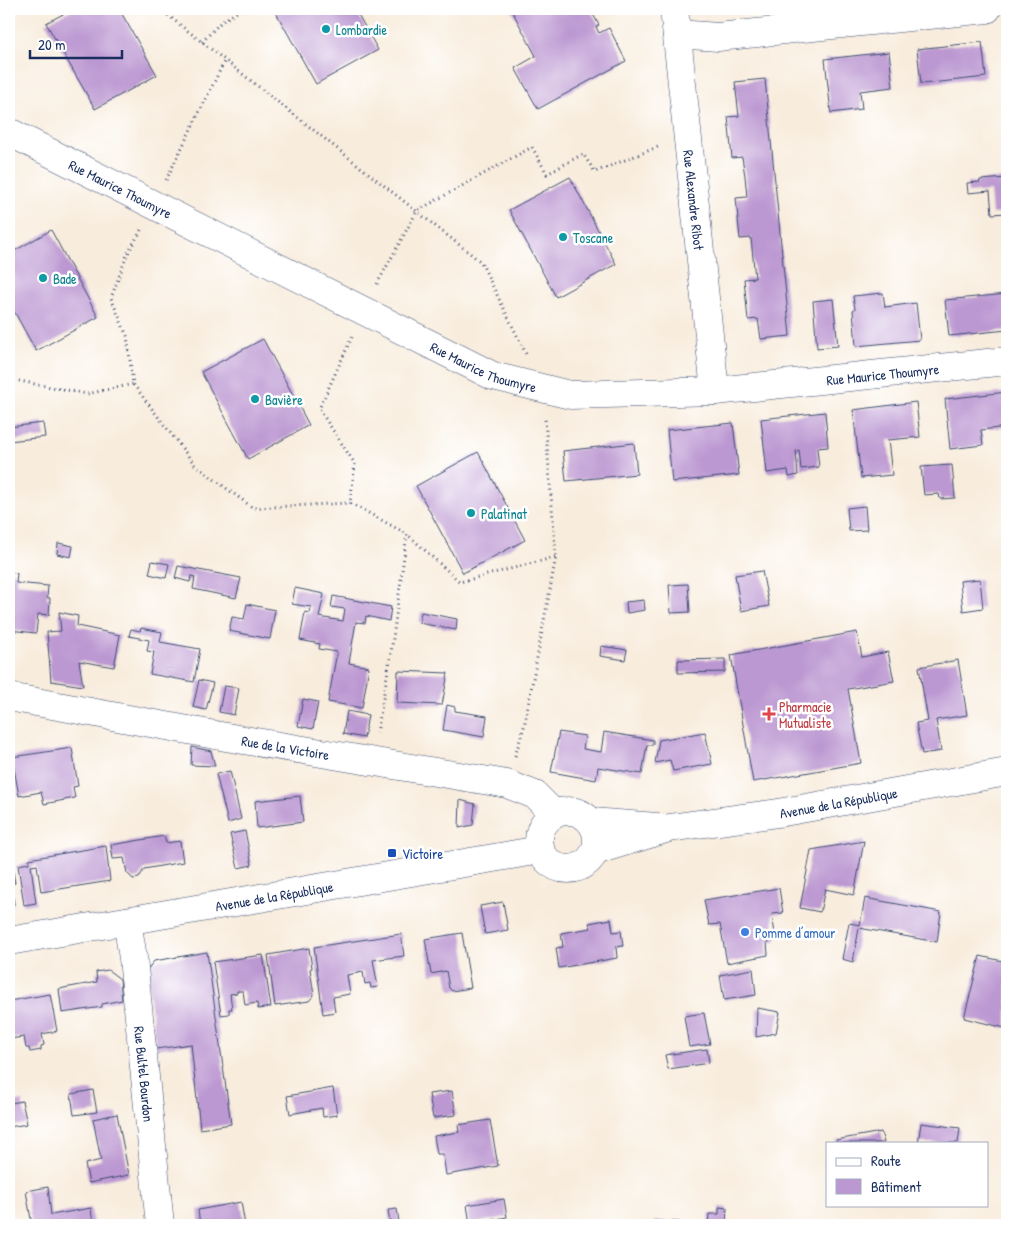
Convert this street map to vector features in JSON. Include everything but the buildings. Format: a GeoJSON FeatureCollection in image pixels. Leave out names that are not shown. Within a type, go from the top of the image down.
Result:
{"type":"FeatureCollection","features":[{"type":"Feature","properties":{"kind":"street"},"geometry":{"type":"LineString","coordinates":[[676,22],[718,37],[987,9]]}},
{"type":"Feature","properties":{"kind":"street","name":"Rue Alexandre Ribot"},"geometry":{"type":"LineString","coordinates":[[676,22],[715,391]]}},
{"type":"Feature","properties":{"kind":"street","name":"Rue Maurice Thoumyre"},"geometry":{"type":"LineString","coordinates":[[9,132],[493,376],[570,395],[715,391],[1007,361]]}},
{"type":"Feature","properties":{"kind":"street","name":"Rue de la Victoire"},"geometry":{"type":"LineString","coordinates":[[9,697],[226,737],[507,784],[535,795],[554,814]]}},
{"type":"Feature","properties":{"kind":"street","name":"Avenue de la République"},"geometry":{"type":"LineString","coordinates":[[595,851],[669,828],[778,812],[1007,772]]}},
{"type":"Feature","properties":{"kind":"street"},"geometry":{"type":"LineString","coordinates":[[566,811],[577,812],[591,822],[597,839],[595,851],[589,861],[579,868],[568,870],[556,868],[546,860],[540,850],[538,840],[540,830],[554,814],[566,811]]}},
{"type":"Feature","properties":{"kind":"street","name":"Avenue de la République"},"geometry":{"type":"LineString","coordinates":[[591,822],[669,828]]}},
{"type":"Feature","properties":{"kind":"street","name":"Avenue de la République"},"geometry":{"type":"LineString","coordinates":[[9,941],[540,850]]}},
{"type":"Feature","properties":{"kind":"street","name":"Rue Bultel Bourdon"},"geometry":{"type":"LineString","coordinates":[[126,921],[133,958],[160,1225]]}},
{"type":"Feature","properties":{"kind":"path"},"geometry":{"type":"LineString","coordinates":[[160,9],[481,262],[542,388],[556,557],[524,727]]}},
{"type":"Feature","properties":{"kind":"path"},"geometry":{"type":"LineString","coordinates":[[202,42],[221,22],[242,9]]}},
{"type":"Feature","properties":{"kind":"path"},"geometry":{"type":"LineString","coordinates":[[225,60],[154,206],[127,255],[112,298],[127,336],[133,384],[195,464],[253,508],[350,503],[407,534],[460,582],[556,557]]}},
{"type":"Feature","properties":{"kind":"path"},"geometry":{"type":"LineString","coordinates":[[350,503],[355,464],[319,409],[363,311],[417,211],[532,147],[547,174],[583,154],[595,172],[688,135]]}},
{"type":"Feature","properties":{"kind":"path"},"geometry":{"type":"LineString","coordinates":[[9,379],[88,394],[133,384]]}},
{"type":"Feature","properties":{"kind":"path"},"geometry":{"type":"LineString","coordinates":[[372,761],[391,653],[407,534]]}},
{"type":"Feature","properties":{"kind":"place","name":"Lombardie"},"geometry":{"type":"Point","coordinates":[326,29]}},
{"type":"Feature","properties":{"kind":"place","name":"Toscane"},"geometry":{"type":"Point","coordinates":[563,237]}},
{"type":"Feature","properties":{"kind":"place","name":"Bade"},"geometry":{"type":"Point","coordinates":[43,278]}},
{"type":"Feature","properties":{"kind":"place","name":"Bavière"},"geometry":{"type":"Point","coordinates":[255,399]}},
{"type":"Feature","properties":{"kind":"place","name":"Palatinat"},"geometry":{"type":"Point","coordinates":[471,513]}},
{"type":"Feature","properties":{"kind":"place","name":"Pharmacie Mutualiste"},"geometry":{"type":"Point","coordinates":[769,714]}},
{"type":"Feature","properties":{"kind":"place","name":"Victoire"},"geometry":{"type":"Point","coordinates":[392,853]}},
{"type":"Feature","properties":{"kind":"place","name":"Pomme d’amour"},"geometry":{"type":"Point","coordinates":[745,932]}}]}
